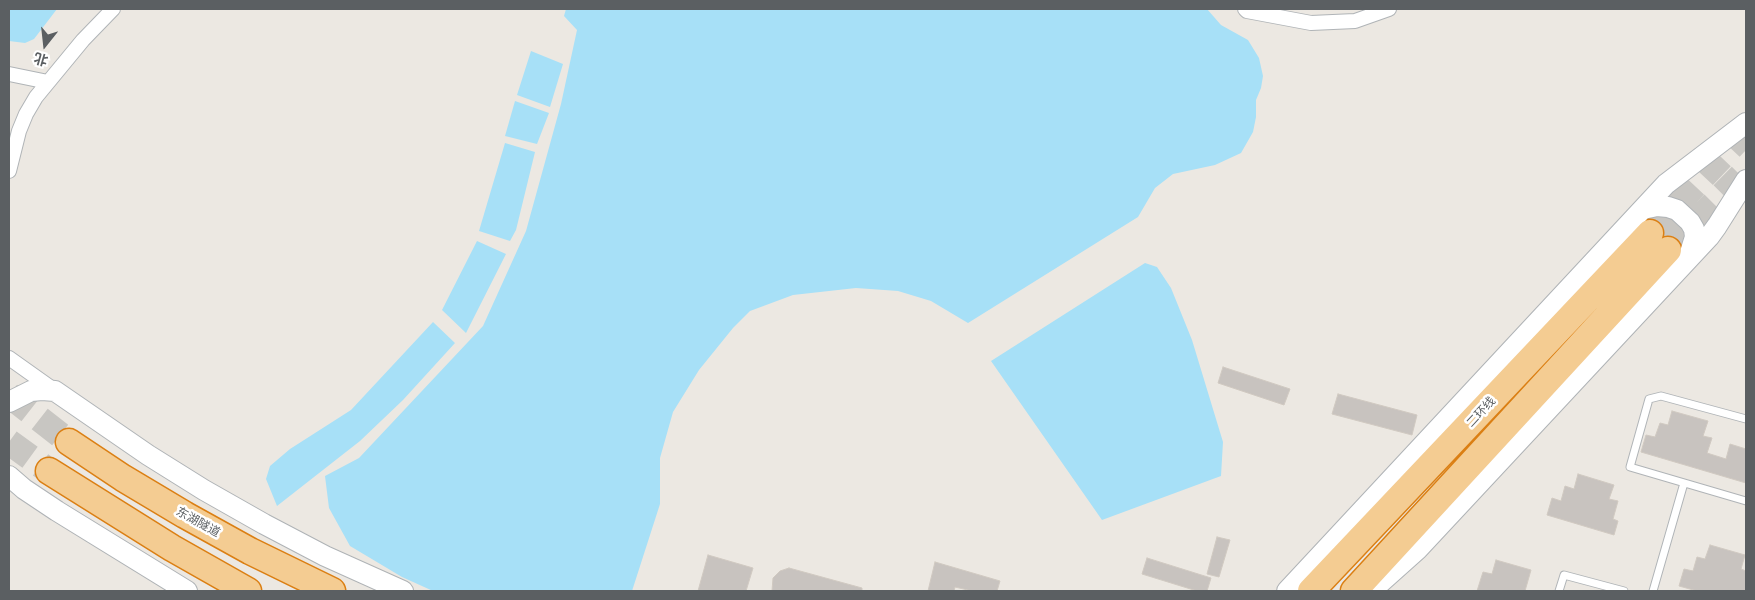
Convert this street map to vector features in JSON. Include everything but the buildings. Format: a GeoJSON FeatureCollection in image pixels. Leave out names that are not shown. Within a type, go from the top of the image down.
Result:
{"type":"FeatureCollection","features":[{"type":"Feature","properties":{"kind":"highway","name":"二环线"},"geometry":{"type":"LineString","coordinates":[[1311,591],[1662,238]]}},
{"type":"Feature","properties":{"kind":"highway"},"geometry":{"type":"LineString","coordinates":[[1354,591],[1662,238]]}},
{"type":"Feature","properties":{"kind":"highway","name":"东湖隧道"},"geometry":{"type":"LineString","coordinates":[[69,442],[123,478],[185,515],[250,551],[332,591]]}},
{"type":"Feature","properties":{"kind":"highway"},"geometry":{"type":"LineString","coordinates":[[49,471],[172,548],[248,591]]}},
{"type":"Feature","properties":{"kind":"highway"},"geometry":{"type":"LineString","coordinates":[[1305,591],[1354,519]]}},
{"type":"Feature","properties":{"kind":"main road"},"geometry":{"type":"LineString","coordinates":[[1371,591],[1418,549],[1662,238],[1676,175],[1746,122]]}},
{"type":"Feature","properties":{"kind":"main road"},"geometry":{"type":"LineString","coordinates":[[1287,591],[1354,519],[1662,238],[1717,226],[1746,180]]}},
{"type":"Feature","properties":{"kind":"main road"},"geometry":{"type":"LineString","coordinates":[[9,402],[31,391],[54,391],[148,456],[204,490],[325,556],[402,591]]}},
{"type":"Feature","properties":{"kind":"main road"},"geometry":{"type":"LineString","coordinates":[[9,476],[24,489],[57,511],[187,591]]}},
{"type":"Feature","properties":{"kind":"street"},"geometry":{"type":"LineString","coordinates":[[9,171],[26,114],[48,82],[83,40],[113,9]]}},
{"type":"Feature","properties":{"kind":"street"},"geometry":{"type":"LineString","coordinates":[[1245,9],[1247,11],[1311,23],[1355,21],[1389,9]]}},
{"type":"Feature","properties":{"kind":"street"},"geometry":{"type":"LineString","coordinates":[[9,74],[48,82]]}},
{"type":"Feature","properties":{"kind":"street"},"geometry":{"type":"LineString","coordinates":[[9,358],[54,391]]}},
{"type":"Feature","properties":{"kind":"lane"},"geometry":{"type":"LineString","coordinates":[[1746,419],[1661,396],[1649,399],[1630,467],[1746,501]]}},
{"type":"Feature","properties":{"kind":"lane"},"geometry":{"type":"LineString","coordinates":[[1653,591],[1684,483]]}},
{"type":"Feature","properties":{"kind":"lane"},"geometry":{"type":"LineString","coordinates":[[1559,591],[1564,575],[1624,591]]}},
{"type":"Feature","properties":{"kind":"water"},"geometry":{"type":"Polygon","coordinates":[[[9,9],[57,9],[34,39],[25,43],[9,41],[9,9]]]}},
{"type":"Feature","properties":{"kind":"water"},"geometry":{"type":"Polygon","coordinates":[[[566,9],[1207,9],[1221,25],[1248,40],[1259,58],[1263,76],[1256,100],[1256,117],[1253,132],[1241,153],[1215,165],[1173,174],[1155,188],[1138,217],[968,323],[931,301],[898,291],[856,288],[793,295],[750,311],[733,328],[699,370],[673,412],[660,458],[660,504],[632,591],[433,591],[402,577],[350,546],[329,508],[325,476],[359,458],[483,326],[526,231],[561,104],[577,30],[564,16],[566,9]]]}},
{"type":"Feature","properties":{"kind":"water"},"geometry":{"type":"Polygon","coordinates":[[[531,51],[563,64],[550,107],[517,95],[531,51]]]}},
{"type":"Feature","properties":{"kind":"water"},"geometry":{"type":"Polygon","coordinates":[[[515,101],[549,113],[537,144],[505,136],[515,101]]]}},
{"type":"Feature","properties":{"kind":"water"},"geometry":{"type":"Polygon","coordinates":[[[505,143],[535,152],[516,230],[510,241],[479,231],[505,143]]]}},
{"type":"Feature","properties":{"kind":"water"},"geometry":{"type":"Polygon","coordinates":[[[477,241],[506,254],[466,333],[442,310],[477,241]]]}},
{"type":"Feature","properties":{"kind":"water"},"geometry":{"type":"Polygon","coordinates":[[[1145,263],[1157,267],[1171,288],[1192,340],[1223,442],[1221,476],[1102,520],[991,361],[1145,263]]]}},
{"type":"Feature","properties":{"kind":"water"},"geometry":{"type":"Polygon","coordinates":[[[433,322],[455,343],[403,400],[360,441],[277,506],[266,479],[270,466],[290,449],[351,410],[433,322]]]}},
{"type":"Feature","properties":{"kind":"tunnel"},"geometry":{"type":"LineString","coordinates":[[1650,233],[1746,131]]}},
{"type":"Feature","properties":{"kind":"tunnel"},"geometry":{"type":"LineString","coordinates":[[1668,250],[1746,171]]}},
{"type":"Feature","properties":{"kind":"tunnel"},"geometry":{"type":"LineString","coordinates":[[9,395],[69,442]]}},
{"type":"Feature","properties":{"kind":"tunnel"},"geometry":{"type":"LineString","coordinates":[[9,442],[49,471]]}}]}
